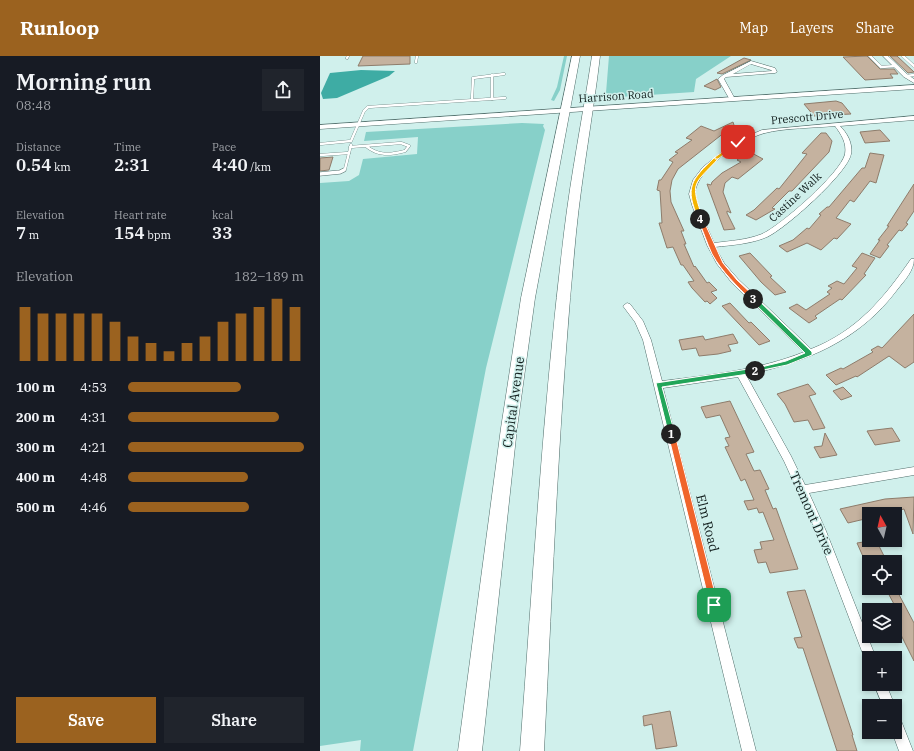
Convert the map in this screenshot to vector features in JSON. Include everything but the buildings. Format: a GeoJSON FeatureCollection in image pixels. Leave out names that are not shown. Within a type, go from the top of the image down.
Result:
{"type":"FeatureCollection","features":[{"type":"Feature","properties":{"kind":"highway","name":"Capital Avenue"},"geometry":{"type":"LineString","coordinates":[[470,751],[509,428],[528,298],[564,110],[576,56]]}},
{"type":"Feature","properties":{"kind":"highway"},"geometry":{"type":"LineString","coordinates":[[532,751],[553,418],[561,322],[570,234],[596,56]]}},
{"type":"Feature","properties":{"kind":"street"},"geometry":{"type":"LineString","coordinates":[[886,56],[906,76],[914,81]]}},
{"type":"Feature","properties":{"kind":"street"},"geometry":{"type":"LineString","coordinates":[[725,76],[775,72],[773,69],[751,62],[721,78],[732,99]]}},
{"type":"Feature","properties":{"kind":"street","name":"Harrison Road"},"geometry":{"type":"LineString","coordinates":[[320,127],[914,86]]}},
{"type":"Feature","properties":{"kind":"street","name":"Prescott Drive"},"geometry":{"type":"LineString","coordinates":[[810,353],[732,278],[721,264],[711,245],[692,194],[696,180],[705,168],[738,142],[754,134],[778,129],[914,118]]}},
{"type":"Feature","properties":{"kind":"street","name":"Castine Walk"},"geometry":{"type":"LineString","coordinates":[[711,245],[755,239],[775,230],[792,217],[846,161],[848,144],[844,135],[836,124]]}},
{"type":"Feature","properties":{"kind":"street"},"geometry":{"type":"LineString","coordinates":[[659,385],[741,374],[787,362],[810,353],[832,342],[865,320],[896,286],[914,261]]}},
{"type":"Feature","properties":{"kind":"street","name":"Elm Road"},"geometry":{"type":"LineString","coordinates":[[627,306],[639,321],[648,340],[749,751]]}},
{"type":"Feature","properties":{"kind":"street","name":"Tremont Drive"},"geometry":{"type":"LineString","coordinates":[[741,374],[803,490],[821,531],[867,651]]}},
{"type":"Feature","properties":{"kind":"street"},"geometry":{"type":"LineString","coordinates":[[803,490],[914,471]]}},
{"type":"Feature","properties":{"kind":"street"},"geometry":{"type":"LineString","coordinates":[[901,739],[906,751]]}},
{"type":"Feature","properties":{"kind":"lane"},"geometry":{"type":"LineString","coordinates":[[416,62],[417,56]]}},
{"type":"Feature","properties":{"kind":"lane"},"geometry":{"type":"LineString","coordinates":[[870,56],[881,67],[896,66]]}},
{"type":"Feature","properties":{"kind":"lane"},"geometry":{"type":"LineString","coordinates":[[903,56],[914,66]]}},
{"type":"Feature","properties":{"kind":"lane"},"geometry":{"type":"LineString","coordinates":[[472,100],[473,78],[504,74]]}},
{"type":"Feature","properties":{"kind":"lane"},"geometry":{"type":"LineString","coordinates":[[492,75],[492,98]]}},
{"type":"Feature","properties":{"kind":"lane"},"geometry":{"type":"LineString","coordinates":[[906,76],[914,75]]}},
{"type":"Feature","properties":{"kind":"lane"},"geometry":{"type":"LineString","coordinates":[[320,174],[340,172],[345,169],[351,141],[364,111],[368,107],[505,98]]}},
{"type":"Feature","properties":{"kind":"lane"},"geometry":{"type":"LineString","coordinates":[[320,144],[351,141]]}},
{"type":"Feature","properties":{"kind":"lane"},"geometry":{"type":"LineString","coordinates":[[350,147],[401,143],[409,146],[405,151],[380,154],[374,153],[366,146]]}},
{"type":"Feature","properties":{"kind":"lane"},"geometry":{"type":"LineString","coordinates":[[320,155],[349,153]]}},
{"type":"Feature","properties":{"kind":"shaded area"},"geometry":{"type":"Polygon","coordinates":[[[564,56],[567,56],[560,90],[554,101],[551,100],[557,87],[564,56]]]}},
{"type":"Feature","properties":{"kind":"shaded area"},"geometry":{"type":"Polygon","coordinates":[[[609,56],[731,56],[696,79],[694,92],[619,97],[606,93],[609,56]]]}},
{"type":"Feature","properties":{"kind":"shaded area"},"geometry":{"type":"Polygon","coordinates":[[[361,70],[395,71],[389,76],[337,98],[323,99],[321,93],[330,73],[361,70]]]}},
{"type":"Feature","properties":{"kind":"shaded area"},"geometry":{"type":"Polygon","coordinates":[[[522,123],[544,124],[543,126],[545,130],[486,368],[413,751],[360,751],[361,740],[320,746],[320,183],[349,181],[359,175],[363,159],[417,154],[418,137],[364,141],[366,132],[522,123]]]}},
{"type":"Feature","properties":{"kind":"route"},"geometry":{"type":"LineString","coordinates":[[714,605],[659,385],[741,374],[768,368],[810,353],[728,274],[715,254],[695,205],[692,194],[693,187],[699,175],[715,159],[738,142]]}}]}
